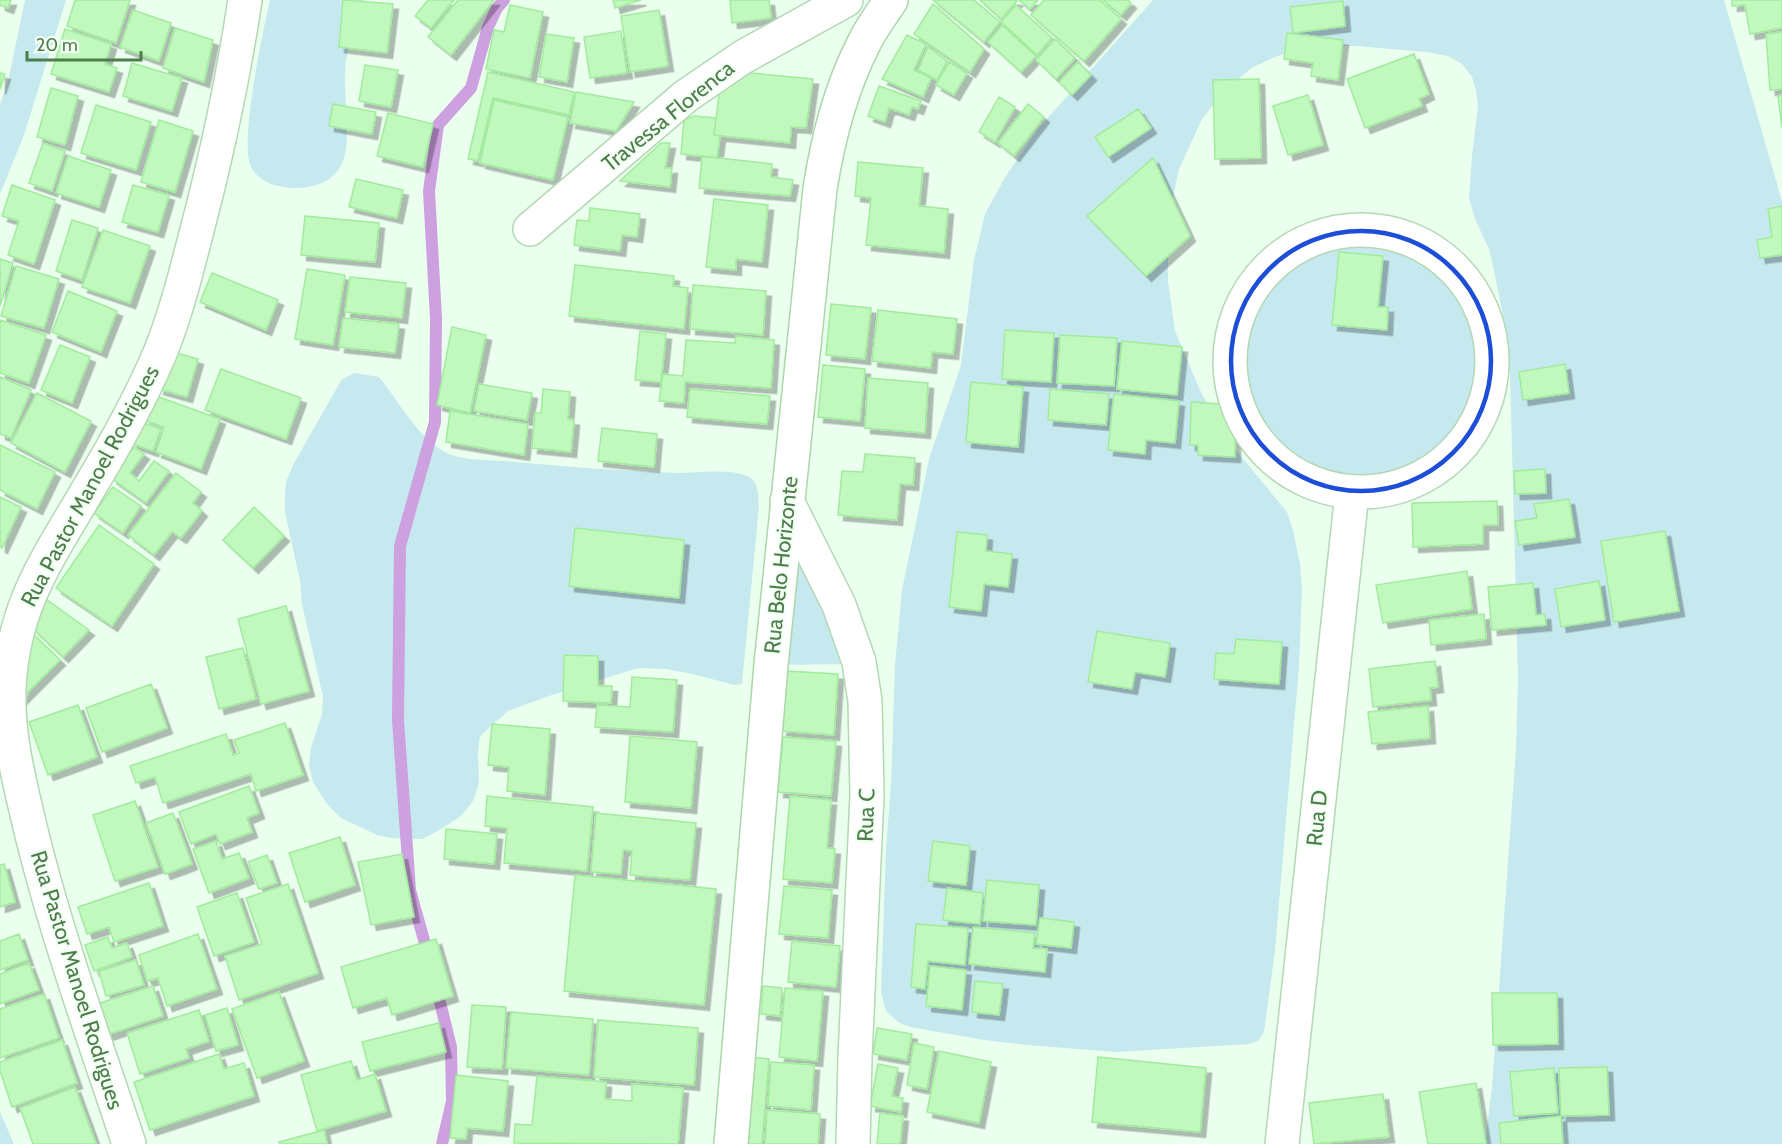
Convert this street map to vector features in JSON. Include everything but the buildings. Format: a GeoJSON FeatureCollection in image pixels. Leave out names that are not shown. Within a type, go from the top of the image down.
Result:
{"type":"FeatureCollection","features":[{"type":"Feature","properties":{"kind":"street","name":"Rua Pastor Manoel Rodrigues"},"geometry":{"type":"LineString","coordinates":[[129,1144],[44,887],[19,781],[12,739],[9,712],[11,662],[16,632],[27,597],[140,396],[173,320],[207,194],[229,98],[245,0]]}},
{"type":"Feature","properties":{"kind":"street","name":"Travessa Florenca"},"geometry":{"type":"LineString","coordinates":[[530,229],[686,96],[743,57],[846,0]]}},
{"type":"Feature","properties":{"kind":"street","name":"Rua Belo Horizonte"},"geometry":{"type":"LineString","coordinates":[[731,1144],[770,676],[820,189],[835,112],[849,74],[865,41],[891,0]]}},
{"type":"Feature","properties":{"kind":"street"},"geometry":{"type":"LineString","coordinates":[[1353,230],[1368,230],[1399,235],[1428,248],[1453,267],[1463,278],[1480,305],[1486,320],[1492,351],[1492,367],[1487,398],[1475,427],[1456,452],[1444,463],[1425,476],[1403,486],[1373,492],[1352,493],[1325,488],[1297,476],[1283,467],[1260,445],[1243,418],[1237,403],[1230,372],[1232,339],[1241,309],[1257,281],[1279,258],[1321,236],[1353,230]]}},
{"type":"Feature","properties":{"kind":"street","name":"Rua D"},"geometry":{"type":"LineString","coordinates":[[1282,1144],[1352,493]]}},
{"type":"Feature","properties":{"kind":"street","name":"Rua C"},"geometry":{"type":"LineString","coordinates":[[787,501],[839,605],[859,662],[865,701],[867,795],[855,1046],[853,1144]]}},
{"type":"Feature","properties":{"kind":"highlighted area"},"geometry":{"type":"Polygon","coordinates":[[[1337,232],[1384,232],[1428,248],[1463,278],[1480,305],[1489,335],[1490,382],[1475,427],[1432,472],[1388,490],[1341,492],[1297,476],[1260,445],[1243,418],[1233,387],[1232,339],[1241,309],[1257,281],[1293,249],[1337,232]]]}},
{"type":"Feature","properties":{"kind":"shaded area"},"geometry":{"type":"Polygon","coordinates":[[[25,0],[66,0],[24,135],[0,194],[0,105],[9,77],[25,0]]]}},
{"type":"Feature","properties":{"kind":"shaded area"},"geometry":{"type":"Polygon","coordinates":[[[270,0],[364,0],[346,61],[347,132],[344,159],[335,174],[325,182],[313,186],[294,188],[276,186],[264,181],[251,167],[248,154],[250,111],[270,0]]]}},
{"type":"Feature","properties":{"kind":"shaded area"},"geometry":{"type":"Polygon","coordinates":[[[1153,0],[1724,0],[1782,201],[1782,1144],[1485,1144],[1492,1087],[1516,749],[1518,678],[1510,373],[1505,326],[1494,270],[1489,249],[1475,219],[1469,198],[1478,106],[1476,90],[1472,77],[1462,64],[1448,56],[1427,52],[1356,46],[1321,46],[1300,49],[1251,68],[1222,94],[1202,119],[1179,169],[1171,207],[1168,281],[1175,331],[1199,388],[1225,437],[1287,512],[1300,564],[1302,589],[1299,667],[1275,950],[1264,1032],[1259,1040],[1250,1044],[1116,1052],[984,1040],[910,1027],[898,1022],[886,1011],[881,992],[886,849],[891,784],[895,665],[902,590],[929,459],[961,365],[974,260],[985,214],[1004,179],[1037,130],[1153,0]]]}},
{"type":"Feature","properties":{"kind":"shaded area"},"geometry":{"type":"Polygon","coordinates":[[[1361,231],[1386,234],[1411,241],[1433,253],[1453,269],[1469,289],[1481,311],[1488,336],[1491,361],[1488,386],[1481,411],[1469,433],[1453,453],[1433,469],[1411,481],[1386,488],[1361,491],[1336,488],[1311,481],[1289,469],[1269,453],[1253,433],[1241,411],[1234,386],[1231,361],[1234,336],[1241,311],[1253,289],[1269,269],[1289,253],[1311,241],[1336,234],[1361,231]]]}},
{"type":"Feature","properties":{"kind":"shaded area"},"geometry":{"type":"Polygon","coordinates":[[[355,373],[379,377],[425,437],[445,452],[458,457],[634,471],[724,472],[742,474],[752,479],[755,482],[759,506],[742,684],[734,685],[665,669],[638,668],[549,696],[508,711],[480,736],[479,784],[473,801],[461,816],[436,832],[422,839],[391,838],[377,835],[341,818],[327,804],[313,782],[309,766],[311,748],[322,714],[323,697],[302,604],[300,581],[285,512],[285,496],[286,482],[293,465],[342,379],[355,373]]]}},
{"type":"Feature","properties":{"kind":"shaded area"},"geometry":{"type":"Polygon","coordinates":[[[787,517],[854,664],[772,665],[787,517]]]}},
{"type":"Feature","properties":{"kind":"shaded area"},"geometry":{"type":"Polygon","coordinates":[[[0,1112],[14,1144],[0,1144],[0,1112]]]}},
{"type":"Feature","properties":{"kind":"waterway"},"geometry":{"type":"LineString","coordinates":[[429,958],[410,890],[398,720],[400,546],[435,422],[436,318],[429,191],[438,125],[471,88],[488,27],[497,8],[504,0]]}},
{"type":"Feature","properties":{"kind":"waterway"},"geometry":{"type":"LineString","coordinates":[[436,986],[451,1047],[452,1101],[442,1144]]}}]}
